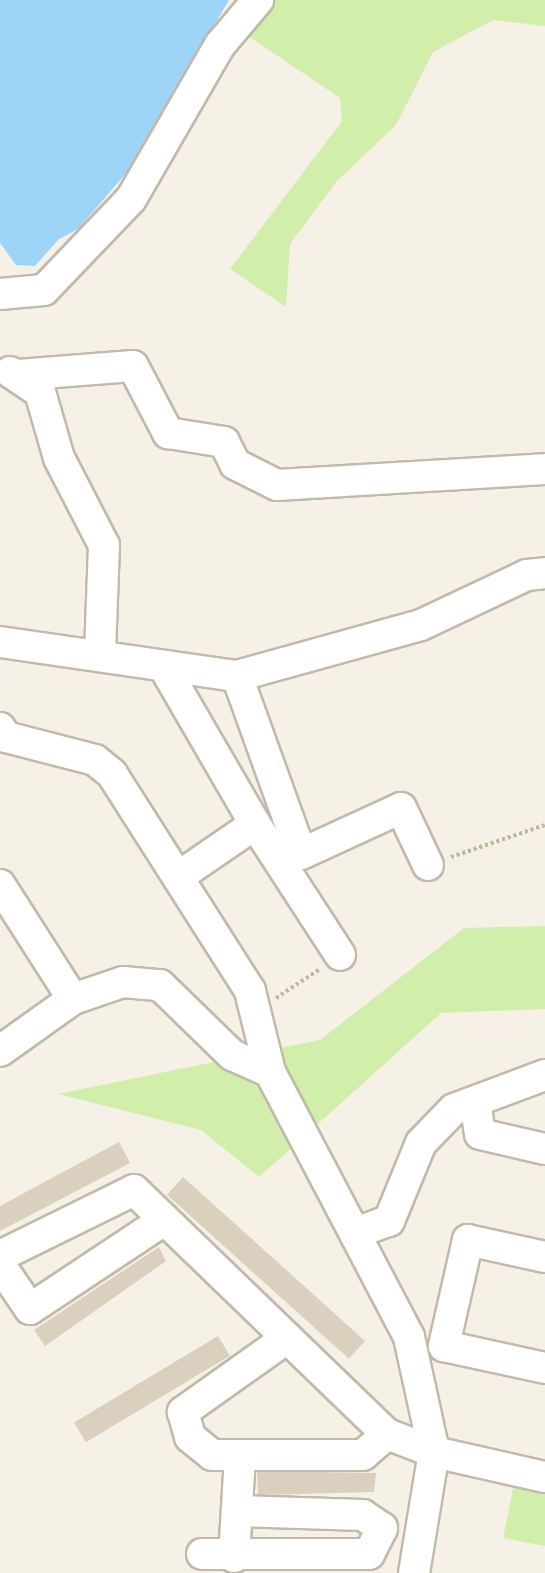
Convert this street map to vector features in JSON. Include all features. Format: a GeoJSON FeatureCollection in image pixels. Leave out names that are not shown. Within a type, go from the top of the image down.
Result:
{"type":"FeatureCollection","features":[{"type":"Feature","properties":{"kind":"street"},"geometry":{"type":"LineString","coordinates":[[0,294],[44,290],[131,199],[220,45],[258,0]]}},
{"type":"Feature","properties":{"kind":"street"},"geometry":{"type":"LineString","coordinates":[[9,372],[133,366],[168,433],[224,442],[235,464],[277,485],[545,469]]}},
{"type":"Feature","properties":{"kind":"street"},"geometry":{"type":"LineString","coordinates":[[9,372],[40,392],[68,480],[94,517],[104,545],[100,653]]}},
{"type":"Feature","properties":{"kind":"street"},"geometry":{"type":"LineString","coordinates":[[0,642],[100,653],[164,668],[237,676],[421,626],[526,575],[545,573]]}},
{"type":"Feature","properties":{"kind":"street"},"geometry":{"type":"LineString","coordinates":[[164,668],[255,824],[340,955]]}},
{"type":"Feature","properties":{"kind":"street"},"geometry":{"type":"LineString","coordinates":[[237,676],[301,854],[400,808],[428,865]]}},
{"type":"Feature","properties":{"kind":"street"},"geometry":{"type":"LineString","coordinates":[[2,735],[95,760],[112,774],[250,991],[270,1072],[358,1232],[409,1337],[434,1452],[414,1573]]}},
{"type":"Feature","properties":{"kind":"street"},"geometry":{"type":"LineString","coordinates":[[178,877],[255,824]]}},
{"type":"Feature","properties":{"kind":"street"},"geometry":{"type":"LineString","coordinates":[[0,885],[73,999]]}},
{"type":"Feature","properties":{"kind":"street"},"geometry":{"type":"LineString","coordinates":[[0,1051],[73,999],[123,982],[160,985],[232,1055],[270,1072]]}},
{"type":"Feature","properties":{"kind":"street"},"geometry":{"type":"LineString","coordinates":[[358,1232],[388,1221],[421,1143],[454,1109],[545,1075]]}},
{"type":"Feature","properties":{"kind":"street"},"geometry":{"type":"LineString","coordinates":[[475,1102],[480,1134],[545,1149]]}},
{"type":"Feature","properties":{"kind":"street"},"geometry":{"type":"LineString","coordinates":[[0,1256],[134,1190],[387,1434],[434,1452],[545,1477]]}},
{"type":"Feature","properties":{"kind":"street"},"geometry":{"type":"LineString","coordinates":[[0,1265],[30,1309],[164,1220]]}},
{"type":"Feature","properties":{"kind":"street"},"geometry":{"type":"LineString","coordinates":[[545,1257],[468,1240],[444,1346],[545,1368]]}},
{"type":"Feature","properties":{"kind":"street"},"geometry":{"type":"LineString","coordinates":[[287,1338],[183,1412],[190,1437],[212,1455],[363,1455],[387,1434]]}},
{"type":"Feature","properties":{"kind":"street"},"geometry":{"type":"LineString","coordinates":[[234,1557],[240,1455]]}},
{"type":"Feature","properties":{"kind":"street"},"geometry":{"type":"LineString","coordinates":[[202,1554],[234,1557],[369,1554],[382,1528],[363,1515],[237,1511]]}},
{"type":"Feature","properties":{"kind":"path"},"geometry":{"type":"LineString","coordinates":[[428,865],[545,825]]}},
{"type":"Feature","properties":{"kind":"path"},"geometry":{"type":"LineString","coordinates":[[256,1012],[340,955]]}},
{"type":"Feature","properties":{"kind":"green space"},"geometry":{"type":"Polygon","coordinates":[[[274,0],[545,0],[545,26],[493,20],[433,52],[396,125],[336,182],[290,244],[286,307],[230,269],[342,121],[340,98],[245,34],[274,0]]]}},
{"type":"Feature","properties":{"kind":"green space"},"geometry":{"type":"Polygon","coordinates":[[[545,926],[545,1009],[441,1013],[259,1177],[201,1130],[58,1094],[320,1040],[464,928],[545,926]]]}},
{"type":"Feature","properties":{"kind":"green space"},"geometry":{"type":"Polygon","coordinates":[[[514,1484],[545,1490],[545,1546],[503,1538],[514,1484]]]}},
{"type":"Feature","properties":{"kind":"water"},"geometry":{"type":"Polygon","coordinates":[[[0,0],[229,0],[134,164],[78,229],[59,239],[35,266],[16,265],[0,243],[0,0]]]}},
{"type":"Feature","properties":{"kind":"building"},"geometry":{"type":"Polygon","coordinates":[[[119,1142],[130,1163],[0,1231],[0,1206],[119,1142]]]}},
{"type":"Feature","properties":{"kind":"building"},"geometry":{"type":"Polygon","coordinates":[[[183,1177],[365,1341],[349,1359],[167,1195],[183,1177]]]}},
{"type":"Feature","properties":{"kind":"building"},"geometry":{"type":"Polygon","coordinates":[[[159,1247],[166,1261],[45,1346],[34,1330],[159,1247]]]}},
{"type":"Feature","properties":{"kind":"building"},"geometry":{"type":"Polygon","coordinates":[[[218,1336],[230,1356],[86,1442],[74,1423],[218,1336]]]}},
{"type":"Feature","properties":{"kind":"building"},"geometry":{"type":"Polygon","coordinates":[[[257,1471],[376,1473],[374,1492],[258,1495],[257,1471]]]}}]}
